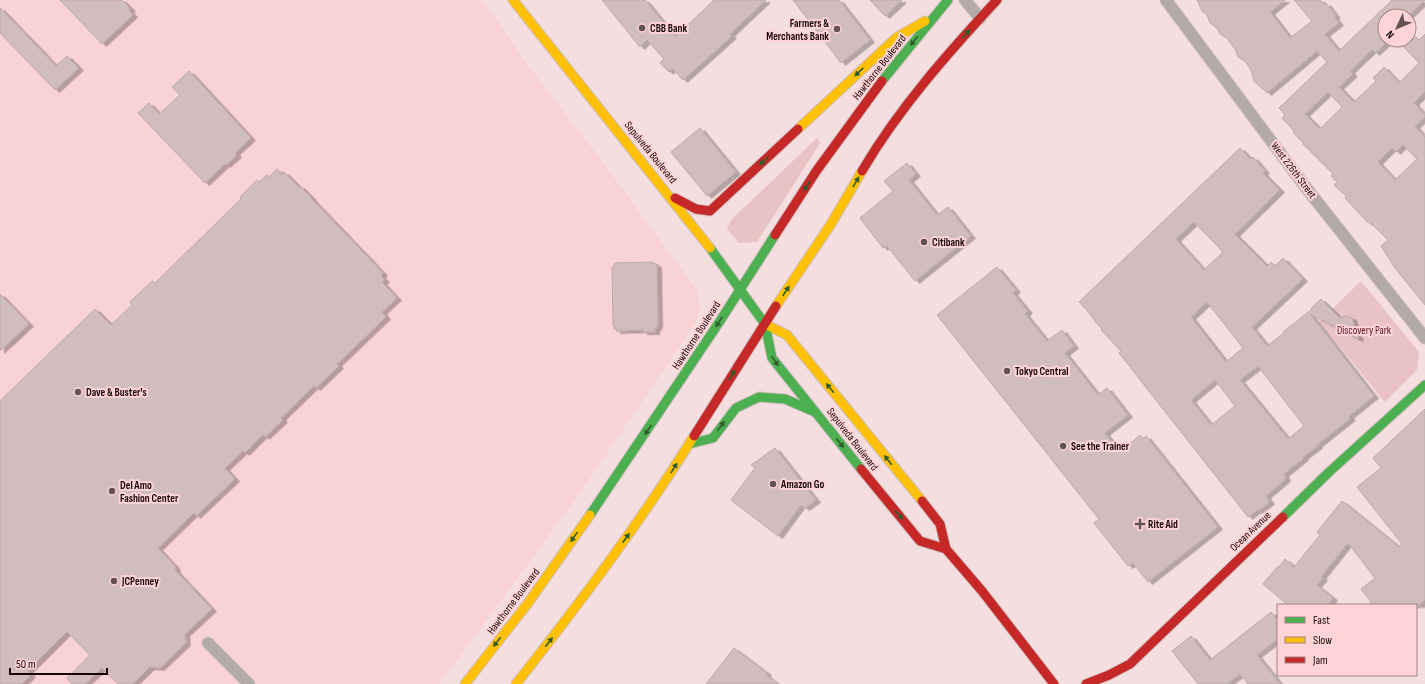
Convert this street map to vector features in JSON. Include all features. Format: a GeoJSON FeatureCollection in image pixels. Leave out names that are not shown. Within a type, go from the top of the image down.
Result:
{"type":"FeatureCollection","features":[{"type":"Feature","properties":{"kind":"main road","name":"Sepulveda Boulevard"},"geometry":{"type":"LineString","coordinates":[[512,0],[670,195],[740,288],[765,324],[772,358],[873,485],[920,540],[946,549]]}},
{"type":"Feature","properties":{"kind":"main road","name":"Hawthorne Boulevard"},"geometry":{"type":"LineString","coordinates":[[465,684],[528,603],[613,482],[720,321],[817,170],[893,66],[948,0]]}},
{"type":"Feature","properties":{"kind":"main road"},"geometry":{"type":"LineString","coordinates":[[516,684],[577,606],[664,485],[787,288],[831,224],[878,144],[920,89],[997,0]]}},
{"type":"Feature","properties":{"kind":"main road"},"geometry":{"type":"LineString","coordinates":[[670,195],[697,210],[705,212],[710,211],[896,38],[934,16]]}},
{"type":"Feature","properties":{"kind":"main road","name":"Sepulveda Boulevard"},"geometry":{"type":"LineString","coordinates":[[765,324],[787,335],[940,524],[946,549],[982,591],[1054,684]]}},
{"type":"Feature","properties":{"kind":"main road","name":"Ocean Avenue"},"geometry":{"type":"LineString","coordinates":[[1086,684],[1110,675],[1130,664],[1328,473],[1425,385]]}},
{"type":"Feature","properties":{"kind":"main road"},"geometry":{"type":"LineString","coordinates":[[689,444],[713,438],[736,408],[758,397],[785,399],[816,412]]}},
{"type":"Feature","properties":{"kind":"street"},"geometry":{"type":"LineString","coordinates":[[965,0],[980,18]]}},
{"type":"Feature","properties":{"kind":"street","name":"West 226th Street"},"geometry":{"type":"LineString","coordinates":[[1166,0],[1311,194],[1425,338]]}},
{"type":"Feature","properties":{"kind":"street"},"geometry":{"type":"LineString","coordinates":[[208,643],[248,684]]}},
{"type":"Feature","properties":{"kind":"shaded area","name":"Del Amo Fashion Center"},"geometry":{"type":"Polygon","coordinates":[[[0,0],[482,0],[526,63],[599,157],[696,289],[700,309],[697,320],[585,486],[439,684],[0,684],[0,0]]]}},
{"type":"Feature","properties":{"kind":"green space"},"geometry":{"type":"Polygon","coordinates":[[[817,138],[820,143],[757,242],[739,243],[727,229],[731,220],[817,138]]]}},
{"type":"Feature","properties":{"kind":"green space","name":"Discovery Park"},"geometry":{"type":"Polygon","coordinates":[[[1361,281],[1419,352],[1417,370],[1385,402],[1319,322],[1361,281]]]}},
{"type":"Feature","properties":{"kind":"building"},"geometry":{"type":"Polygon","coordinates":[[[60,0],[122,0],[131,9],[129,10],[133,15],[102,44],[60,0]]]}},
{"type":"Feature","properties":{"kind":"building"},"geometry":{"type":"Polygon","coordinates":[[[602,0],[645,0],[675,37],[714,0],[766,0],[730,34],[732,36],[683,80],[672,68],[669,72],[660,63],[664,59],[647,40],[640,47],[602,0]]]}},
{"type":"Feature","properties":{"kind":"building"},"geometry":{"type":"Polygon","coordinates":[[[793,0],[839,0],[870,40],[841,63],[793,0]]]}},
{"type":"Feature","properties":{"kind":"building"},"geometry":{"type":"Polygon","coordinates":[[[870,0],[902,0],[885,16],[870,0]]]}},
{"type":"Feature","properties":{"kind":"building"},"geometry":{"type":"Polygon","coordinates":[[[1197,0],[1285,0],[1270,12],[1290,38],[1312,21],[1294,0],[1320,0],[1324,5],[1326,3],[1336,16],[1334,17],[1339,23],[1325,34],[1339,51],[1377,14],[1377,48],[1381,48],[1375,53],[1372,50],[1350,71],[1353,74],[1339,87],[1354,102],[1376,81],[1373,78],[1384,67],[1399,83],[1419,63],[1405,48],[1417,48],[1417,38],[1419,40],[1425,34],[1425,92],[1414,103],[1425,115],[1425,117],[1415,126],[1425,137],[1425,305],[1395,268],[1381,246],[1388,240],[1370,222],[1368,223],[1345,198],[1347,197],[1334,185],[1337,182],[1331,176],[1333,174],[1303,144],[1282,118],[1285,115],[1279,108],[1327,62],[1317,51],[1267,93],[1254,81],[1251,70],[1245,61],[1238,57],[1235,49],[1226,37],[1220,34],[1217,28],[1210,23],[1207,15],[1202,11],[1197,0]],[[1328,92],[1305,114],[1320,129],[1342,107],[1328,92]],[[1403,145],[1396,152],[1392,148],[1378,162],[1395,180],[1417,159],[1403,145]]]}},
{"type":"Feature","properties":{"kind":"building"},"geometry":{"type":"Polygon","coordinates":[[[1392,0],[1425,0],[1416,8],[1384,8],[1392,0]]]}},
{"type":"Feature","properties":{"kind":"building"},"geometry":{"type":"Polygon","coordinates":[[[0,8],[56,66],[67,56],[79,68],[55,90],[0,33],[0,8]]]}},
{"type":"Feature","properties":{"kind":"building"},"geometry":{"type":"Polygon","coordinates":[[[189,71],[251,138],[235,153],[237,155],[205,183],[138,113],[149,103],[159,114],[180,95],[172,87],[189,71]]]}},
{"type":"Feature","properties":{"kind":"building"},"geometry":{"type":"Polygon","coordinates":[[[700,128],[736,172],[707,196],[671,152],[700,128]]]}},
{"type":"Feature","properties":{"kind":"building"},"geometry":{"type":"Polygon","coordinates":[[[1240,148],[1251,159],[1253,157],[1265,171],[1263,173],[1280,190],[1235,234],[1267,266],[1271,262],[1275,266],[1283,258],[1303,279],[1252,327],[1267,346],[1312,309],[1311,308],[1321,299],[1340,318],[1346,316],[1352,318],[1354,325],[1352,330],[1359,337],[1358,339],[1310,314],[1374,396],[1349,416],[1351,418],[1284,474],[1286,479],[1266,496],[1270,502],[1248,517],[1119,353],[1121,351],[1101,330],[1102,329],[1079,302],[1240,148]],[[1194,222],[1176,239],[1204,270],[1223,252],[1194,222]],[[1207,302],[1191,317],[1226,362],[1243,348],[1207,302]],[[1258,366],[1240,380],[1288,439],[1304,426],[1258,366]],[[1215,380],[1191,400],[1211,425],[1235,406],[1215,380]]]}},
{"type":"Feature","properties":{"kind":"building"},"geometry":{"type":"Polygon","coordinates":[[[907,163],[916,174],[909,180],[937,215],[948,207],[971,236],[915,281],[887,246],[883,248],[860,218],[893,191],[884,181],[907,163]]]}},
{"type":"Feature","properties":{"kind":"building"},"geometry":{"type":"Polygon","coordinates":[[[277,169],[282,175],[284,172],[299,187],[300,186],[383,273],[381,276],[385,280],[382,282],[397,298],[382,312],[386,317],[337,364],[339,366],[316,388],[314,386],[281,418],[283,420],[265,437],[263,435],[245,453],[243,451],[225,468],[235,479],[196,516],[194,513],[158,548],[175,566],[176,571],[212,609],[185,634],[186,643],[160,668],[150,667],[133,684],[118,684],[102,668],[85,684],[72,684],[67,678],[90,655],[67,632],[28,671],[31,675],[22,684],[0,684],[0,401],[95,309],[111,325],[132,305],[130,302],[152,281],[155,283],[241,199],[240,197],[257,180],[259,182],[267,175],[269,177],[277,169]]]}},
{"type":"Feature","properties":{"kind":"building"},"geometry":{"type":"Polygon","coordinates":[[[653,262],[653,264],[656,264],[657,266],[658,326],[655,328],[655,332],[643,332],[643,330],[616,331],[617,329],[614,329],[615,326],[613,326],[612,267],[614,267],[615,263],[653,262]]]}},
{"type":"Feature","properties":{"kind":"building"},"geometry":{"type":"Polygon","coordinates":[[[997,267],[1016,290],[1013,293],[1028,311],[1025,314],[1047,341],[1062,330],[1074,346],[1065,353],[1098,395],[1107,388],[1128,415],[1105,433],[1120,452],[1140,435],[1143,439],[1146,436],[1218,527],[1148,582],[1133,563],[1128,566],[1094,523],[1099,519],[937,315],[997,267]]]}},
{"type":"Feature","properties":{"kind":"building"},"geometry":{"type":"Polygon","coordinates":[[[0,294],[29,324],[0,351],[0,294]]]}},
{"type":"Feature","properties":{"kind":"building"},"geometry":{"type":"Polygon","coordinates":[[[1425,409],[1425,600],[1420,605],[1372,604],[1361,589],[1375,578],[1348,543],[1321,577],[1323,578],[1317,585],[1333,598],[1329,604],[1287,604],[1263,584],[1285,559],[1294,567],[1320,535],[1317,532],[1342,501],[1399,547],[1402,544],[1357,487],[1381,468],[1373,458],[1425,409]]]}},
{"type":"Feature","properties":{"kind":"building","name":"Amazon Go"},"geometry":{"type":"Polygon","coordinates":[[[775,448],[816,500],[805,508],[801,505],[778,536],[731,500],[755,468],[751,465],[775,448]]]}},
{"type":"Feature","properties":{"kind":"building"},"geometry":{"type":"Polygon","coordinates":[[[1271,612],[1277,620],[1277,640],[1257,655],[1280,684],[1248,684],[1240,674],[1227,684],[1198,684],[1172,651],[1191,636],[1210,660],[1271,612]]]}},
{"type":"Feature","properties":{"kind":"building"},"geometry":{"type":"Polygon","coordinates":[[[734,648],[767,673],[766,675],[778,684],[706,684],[734,648]]]}},
{"type":"Feature","properties":{"kind":"traffic: fast"},"geometry":{"type":"LineString","coordinates":[[882,81],[948,0]]}},
{"type":"Feature","properties":{"kind":"traffic: fast"},"geometry":{"type":"LineString","coordinates":[[590,515],[720,321],[775,235]]}},
{"type":"Feature","properties":{"kind":"traffic: fast"},"geometry":{"type":"LineString","coordinates":[[710,248],[765,324],[772,358],[861,469]]}},
{"type":"Feature","properties":{"kind":"traffic: fast"},"geometry":{"type":"LineString","coordinates":[[1283,517],[1328,473],[1425,385]]}},
{"type":"Feature","properties":{"kind":"traffic: fast"},"geometry":{"type":"LineString","coordinates":[[689,444],[713,438],[736,408],[759,397],[785,399],[815,412]]}},
{"type":"Feature","properties":{"kind":"traffic: slow"},"geometry":{"type":"LineString","coordinates":[[513,0],[710,248]]}},
{"type":"Feature","properties":{"kind":"traffic: slow"},"geometry":{"type":"LineString","coordinates":[[798,129],[896,38],[925,21]]}},
{"type":"Feature","properties":{"kind":"traffic: slow"},"geometry":{"type":"LineString","coordinates":[[776,306],[831,224],[862,171]]}},
{"type":"Feature","properties":{"kind":"traffic: slow"},"geometry":{"type":"LineString","coordinates":[[765,324],[787,335],[922,501]]}},
{"type":"Feature","properties":{"kind":"traffic: slow"},"geometry":{"type":"LineString","coordinates":[[516,684],[563,624],[631,532],[694,436]]}},
{"type":"Feature","properties":{"kind":"traffic: slow"},"geometry":{"type":"LineString","coordinates":[[465,684],[528,603],[590,515]]}},
{"type":"Feature","properties":{"kind":"traffic: jam"},"geometry":{"type":"LineString","coordinates":[[862,171],[876,148],[908,103],[960,40],[997,0]]}},
{"type":"Feature","properties":{"kind":"traffic: jam"},"geometry":{"type":"LineString","coordinates":[[775,235],[817,170],[882,81]]}},
{"type":"Feature","properties":{"kind":"traffic: jam"},"geometry":{"type":"LineString","coordinates":[[675,198],[696,209],[710,211],[798,129]]}},
{"type":"Feature","properties":{"kind":"traffic: jam"},"geometry":{"type":"LineString","coordinates":[[694,436],[776,306]]}},
{"type":"Feature","properties":{"kind":"traffic: jam"},"geometry":{"type":"LineString","coordinates":[[861,469],[920,541],[946,549]]}},
{"type":"Feature","properties":{"kind":"traffic: jam"},"geometry":{"type":"LineString","coordinates":[[922,501],[940,524],[946,549],[982,591],[1054,684]]}},
{"type":"Feature","properties":{"kind":"traffic: jam"},"geometry":{"type":"LineString","coordinates":[[1086,684],[1109,675],[1130,664],[1283,517]]}},
{"type":"Feature","properties":{"kind":"place","name":"CBB Bank"},"geometry":{"type":"Point","coordinates":[642,28]}},
{"type":"Feature","properties":{"kind":"place","name":"Farmers & Merchants Bank"},"geometry":{"type":"Point","coordinates":[837,29]}},
{"type":"Feature","properties":{"kind":"place","name":"Citibank"},"geometry":{"type":"Point","coordinates":[924,242]}},
{"type":"Feature","properties":{"kind":"place","name":"Tokyo Central"},"geometry":{"type":"Point","coordinates":[1007,371]}},
{"type":"Feature","properties":{"kind":"place","name":"Dave & Buster's"},"geometry":{"type":"Point","coordinates":[78,392]}},
{"type":"Feature","properties":{"kind":"place","name":"See the Trainer"},"geometry":{"type":"Point","coordinates":[1063,446]}},
{"type":"Feature","properties":{"kind":"place","name":"Amazon Go"},"geometry":{"type":"Point","coordinates":[773,484]}},
{"type":"Feature","properties":{"kind":"place","name":"Del Amo Fashion Center"},"geometry":{"type":"Point","coordinates":[112,491]}},
{"type":"Feature","properties":{"kind":"place","name":"Rite Aid"},"geometry":{"type":"Point","coordinates":[1140,524]}},
{"type":"Feature","properties":{"kind":"place","name":"JCPenney"},"geometry":{"type":"Point","coordinates":[114,581]}}]}
